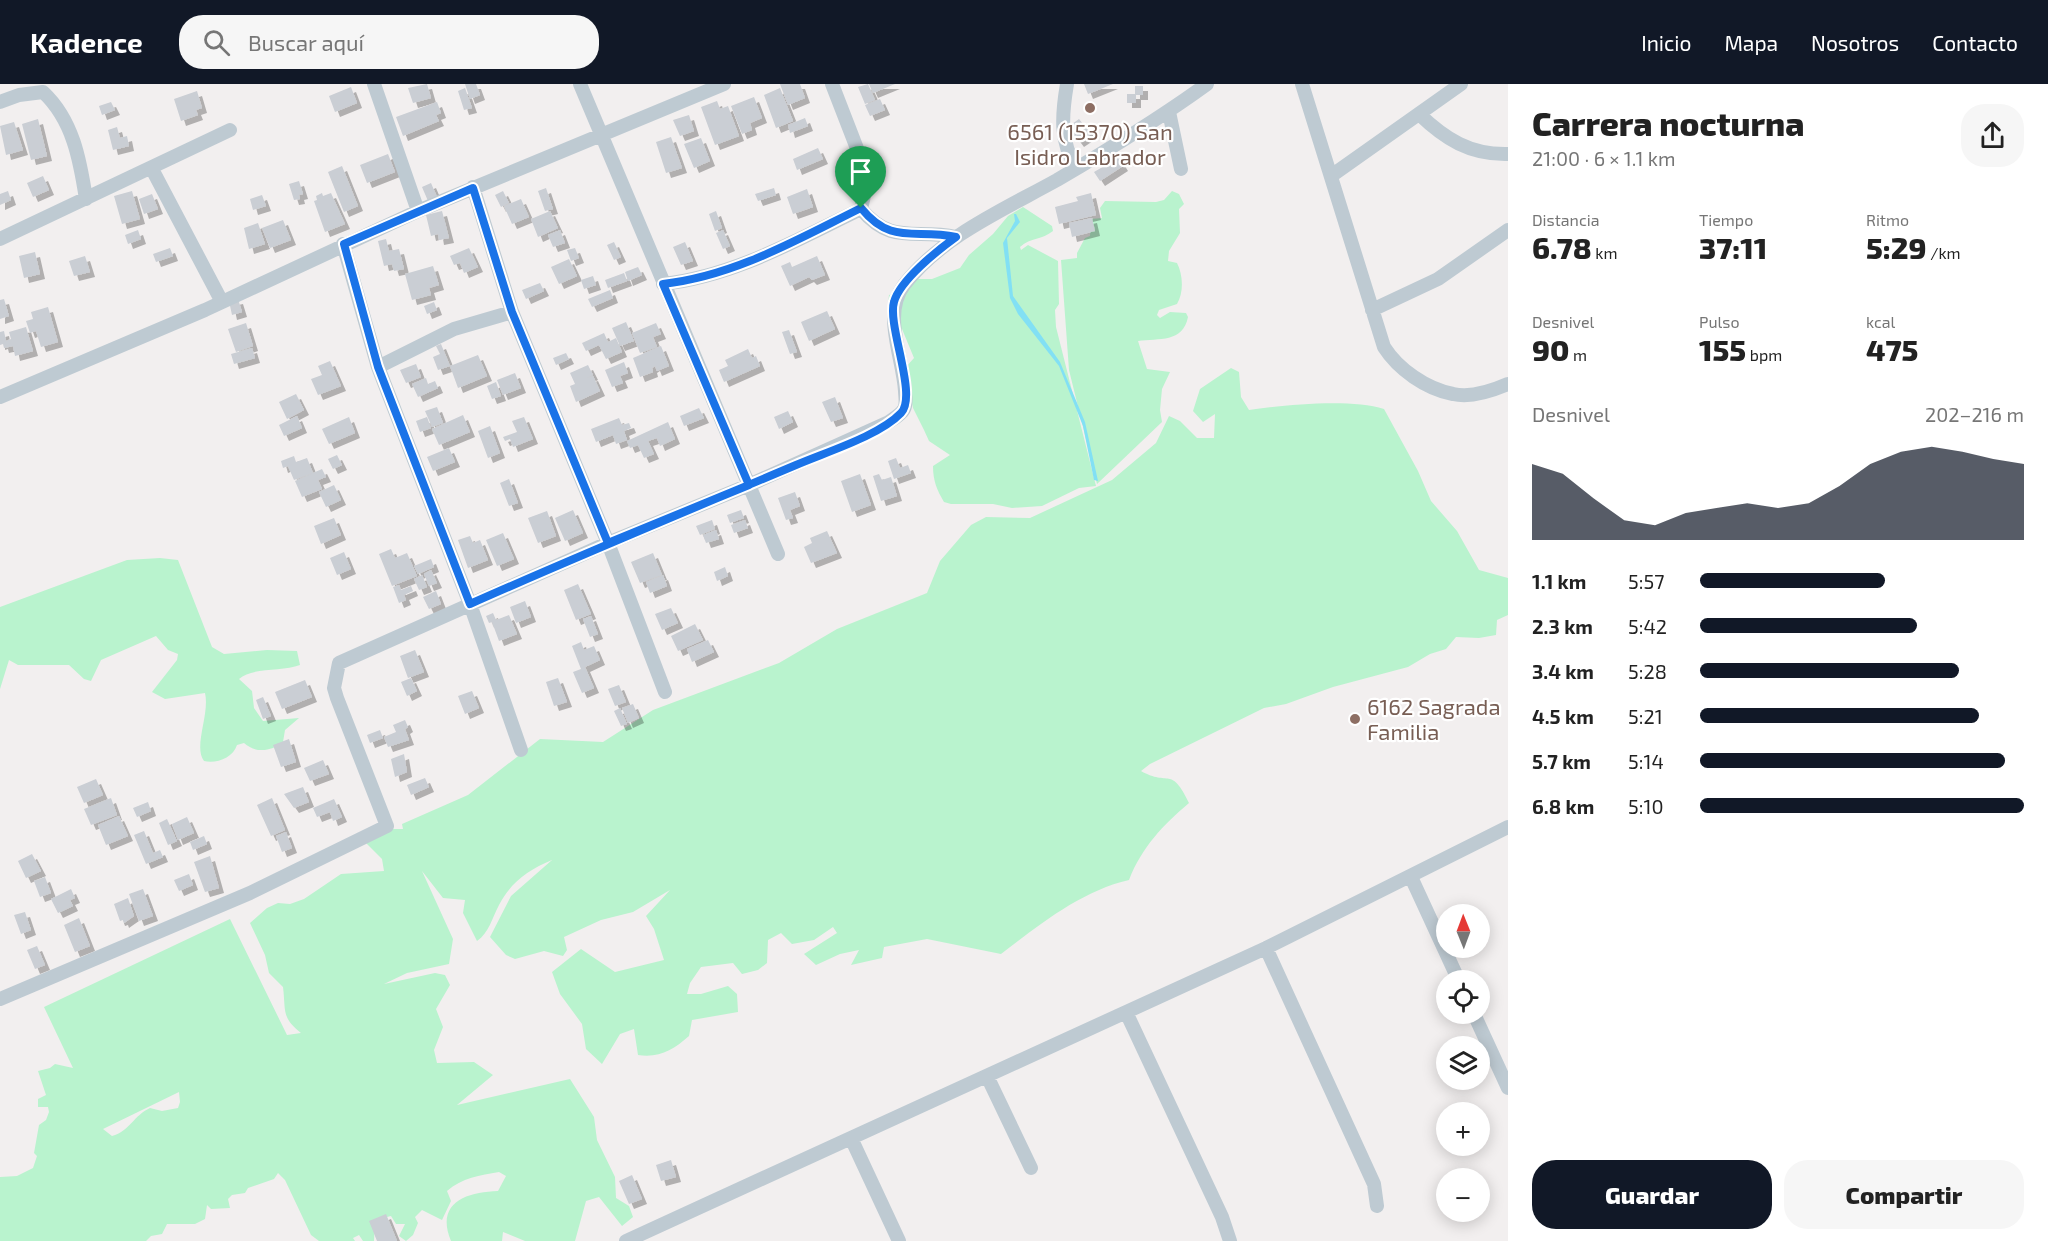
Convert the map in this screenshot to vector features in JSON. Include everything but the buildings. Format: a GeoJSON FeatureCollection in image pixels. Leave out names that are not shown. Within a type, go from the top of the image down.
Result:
{"type":"FeatureCollection","features":[{"type":"Feature","properties":{"kind":"street"},"geometry":{"type":"LineString","coordinates":[[374,84],[418,211]]}},
{"type":"Feature","properties":{"kind":"street"},"geometry":{"type":"LineString","coordinates":[[580,84],[778,554]]}},
{"type":"Feature","properties":{"kind":"street"},"geometry":{"type":"LineString","coordinates":[[0,397],[222,302],[418,211],[724,84]]}},
{"type":"Feature","properties":{"kind":"street"},"geometry":{"type":"LineString","coordinates":[[832,84],[863,164],[866,187],[861,208]]}},
{"type":"Feature","properties":{"kind":"street"},"geometry":{"type":"LineString","coordinates":[[1067,84],[1065,149],[1077,168]]}},
{"type":"Feature","properties":{"kind":"street"},"geometry":{"type":"LineString","coordinates":[[0,999],[250,893],[387,826],[334,688],[339,663],[608,543],[874,431],[901,413],[905,406],[904,371],[893,313],[894,300],[919,268],[956,237],[1169,112],[1207,84]]}},
{"type":"Feature","properties":{"kind":"street"},"geometry":{"type":"LineString","coordinates":[[1302,84],[1384,347],[1391,358],[1425,383],[1453,395],[1477,394],[1508,384]]}},
{"type":"Feature","properties":{"kind":"street"},"geometry":{"type":"LineString","coordinates":[[1330,176],[1461,84]]}},
{"type":"Feature","properties":{"kind":"street"},"geometry":{"type":"LineString","coordinates":[[0,102],[19,95],[43,92],[54,103],[69,126],[80,162],[86,199]]}},
{"type":"Feature","properties":{"kind":"street"},"geometry":{"type":"LineString","coordinates":[[1169,112],[1181,169]]}},
{"type":"Feature","properties":{"kind":"street"},"geometry":{"type":"LineString","coordinates":[[1419,114],[1435,130],[1474,152],[1508,154]]}},
{"type":"Feature","properties":{"kind":"street"},"geometry":{"type":"LineString","coordinates":[[0,239],[152,169],[230,130]]}},
{"type":"Feature","properties":{"kind":"street"},"geometry":{"type":"LineString","coordinates":[[152,169],[222,302]]}},
{"type":"Feature","properties":{"kind":"street"},"geometry":{"type":"LineString","coordinates":[[473,188],[512,312],[608,543],[664,692]]}},
{"type":"Feature","properties":{"kind":"street"},"geometry":{"type":"LineString","coordinates":[[663,284],[712,275],[743,264],[861,208]]}},
{"type":"Feature","properties":{"kind":"street"},"geometry":{"type":"LineString","coordinates":[[861,208],[879,228],[956,237]]}},
{"type":"Feature","properties":{"kind":"street"},"geometry":{"type":"LineString","coordinates":[[1372,310],[1438,279],[1508,230]]}},
{"type":"Feature","properties":{"kind":"street"},"geometry":{"type":"LineString","coordinates":[[344,244],[378,367],[470,604],[521,750]]}},
{"type":"Feature","properties":{"kind":"street"},"geometry":{"type":"LineString","coordinates":[[378,367],[454,329],[512,312]]}},
{"type":"Feature","properties":{"kind":"street"},"geometry":{"type":"LineString","coordinates":[[626,1241],[1266,948],[1508,827]]}},
{"type":"Feature","properties":{"kind":"street"},"geometry":{"type":"LineString","coordinates":[[1410,877],[1453,970]]}},
{"type":"Feature","properties":{"kind":"street"},"geometry":{"type":"LineString","coordinates":[[1266,948],[1374,1184],[1377,1206]]}},
{"type":"Feature","properties":{"kind":"street"},"geometry":{"type":"LineString","coordinates":[[1126,1012],[1222,1217],[1230,1241]]}},
{"type":"Feature","properties":{"kind":"street"},"geometry":{"type":"LineString","coordinates":[[1479,1024],[1508,1088]]}},
{"type":"Feature","properties":{"kind":"street"},"geometry":{"type":"LineString","coordinates":[[987,1076],[1031,1168]]}},
{"type":"Feature","properties":{"kind":"street"},"geometry":{"type":"LineString","coordinates":[[851,1138],[900,1241]]}},
{"type":"Feature","properties":{"kind":"green space"},"geometry":{"type":"Polygon","coordinates":[[[1172,191],[1179,194],[1184,204],[1179,209],[1180,233],[1169,251],[1168,261],[1177,263],[1179,267],[1182,289],[1177,304],[1159,310],[1157,315],[1160,318],[1170,312],[1186,313],[1188,317],[1181,331],[1176,335],[1169,338],[1138,341],[1147,369],[1170,372],[1162,389],[1160,410],[1162,422],[1097,484],[1069,370],[1061,260],[1077,258],[1077,253],[1085,238],[1090,236],[1091,219],[1102,218],[1100,208],[1105,201],[1156,202],[1164,200],[1172,191]]]}},
{"type":"Feature","properties":{"kind":"green space"},"geometry":{"type":"Polygon","coordinates":[[[1023,207],[1052,226],[1053,231],[1049,234],[1020,247],[1021,250],[1028,245],[1058,261],[1059,304],[1055,310],[1056,327],[1096,486],[1079,488],[1042,506],[1012,508],[993,504],[951,504],[944,502],[939,493],[933,466],[950,455],[929,441],[913,408],[905,368],[914,358],[902,329],[894,323],[895,307],[888,304],[889,295],[901,291],[917,279],[932,279],[960,268],[969,255],[993,234],[1008,216],[1023,207]]]}},
{"type":"Feature","properties":{"kind":"green space"},"geometry":{"type":"Polygon","coordinates":[[[1231,368],[1239,372],[1241,397],[1249,410],[1336,403],[1384,409],[1418,471],[1431,501],[1457,531],[1479,570],[1508,578],[1508,615],[1497,620],[1496,635],[1479,638],[1456,637],[1446,649],[1430,654],[1408,667],[1333,687],[1286,704],[1264,708],[1150,764],[1141,771],[1173,780],[1183,791],[1189,803],[1154,837],[1140,857],[1129,880],[1094,892],[1061,910],[1001,954],[927,939],[884,947],[882,958],[851,965],[859,950],[840,954],[816,965],[804,954],[837,933],[833,927],[814,940],[792,944],[781,933],[768,940],[767,963],[758,970],[742,974],[733,963],[701,967],[690,983],[687,994],[701,994],[728,986],[737,994],[738,1012],[692,1020],[689,1036],[672,1049],[660,1054],[638,1055],[634,1029],[620,1034],[602,1064],[586,1049],[582,1024],[560,994],[552,972],[581,949],[615,972],[664,960],[654,929],[646,916],[670,890],[633,912],[601,920],[564,937],[567,950],[563,956],[544,951],[515,959],[506,955],[490,937],[511,896],[552,860],[535,868],[515,883],[499,905],[487,930],[477,941],[463,913],[465,900],[443,898],[422,871],[453,939],[449,964],[407,973],[384,984],[435,973],[445,975],[450,985],[436,1009],[443,1027],[434,1050],[437,1063],[474,1062],[493,1075],[457,1105],[570,1079],[594,1117],[597,1140],[615,1177],[616,1198],[629,1206],[633,1217],[622,1226],[599,1197],[586,1201],[575,1241],[525,1241],[503,1232],[502,1241],[451,1241],[447,1228],[450,1209],[465,1197],[498,1191],[506,1176],[499,1172],[472,1178],[447,1191],[451,1201],[442,1220],[422,1210],[415,1217],[418,1223],[413,1235],[406,1241],[399,1236],[405,1224],[396,1224],[391,1216],[375,1220],[374,1241],[363,1241],[359,1235],[353,1238],[355,1241],[319,1241],[311,1235],[285,1180],[278,1173],[274,1179],[248,1188],[245,1193],[232,1195],[228,1199],[230,1208],[211,1209],[207,1205],[205,1219],[195,1224],[167,1224],[162,1234],[151,1236],[146,1241],[0,1241],[0,1177],[17,1176],[33,1168],[37,1156],[34,1153],[39,1125],[46,1120],[49,1112],[48,1107],[38,1107],[38,1099],[46,1095],[38,1071],[55,1064],[73,1068],[44,1007],[230,919],[287,1035],[301,1033],[287,1018],[283,987],[269,973],[265,955],[250,923],[267,908],[278,903],[290,904],[304,899],[341,874],[384,871],[382,859],[366,843],[389,829],[403,829],[402,824],[468,795],[540,739],[603,742],[653,710],[779,663],[837,629],[927,593],[940,561],[971,525],[986,517],[1030,518],[1112,480],[1156,443],[1169,416],[1180,421],[1197,438],[1214,438],[1215,414],[1203,422],[1193,411],[1200,389],[1231,368]],[[179,1092],[103,1129],[112,1136],[118,1134],[150,1108],[162,1111],[178,1108],[179,1092]]]}},
{"type":"Feature","properties":{"kind":"green space"},"geometry":{"type":"Polygon","coordinates":[[[160,558],[178,560],[212,647],[224,654],[267,650],[297,651],[300,665],[259,671],[239,679],[252,691],[254,708],[263,721],[299,718],[285,730],[283,742],[279,745],[259,750],[244,743],[237,745],[235,750],[224,759],[214,762],[204,761],[200,747],[206,702],[205,693],[165,699],[152,692],[177,660],[178,654],[168,650],[156,636],[101,660],[91,681],[84,679],[69,665],[18,665],[9,660],[0,689],[0,607],[127,560],[160,558]]]}},
{"type":"Feature","properties":{"kind":"water"},"geometry":{"type":"Polygon","coordinates":[[[1014,214],[1020,222],[1007,238],[1013,296],[1060,362],[1085,422],[1098,481],[1094,480],[1083,426],[1059,366],[1018,314],[1010,298],[1003,243],[1015,221],[1014,214]]]}},
{"type":"Feature","properties":{"kind":"place","name":"6561 (15370) San Isidro Labrador"},"geometry":{"type":"Point","coordinates":[1090,108]}},
{"type":"Feature","properties":{"kind":"place","name":"6162 Sagrada Familia"},"geometry":{"type":"Point","coordinates":[1355,719]}},
{"type":"Feature","properties":{"kind":"route"},"geometry":{"type":"LineString","coordinates":[[861,208],[743,264],[712,275],[684,282],[663,284],[749,485],[608,543],[512,312],[473,188],[344,244],[378,367],[470,604],[608,543],[678,514],[749,485],[874,431],[901,413],[905,406],[904,371],[893,313],[894,300],[919,268],[956,237],[879,228],[861,208]]}}]}
